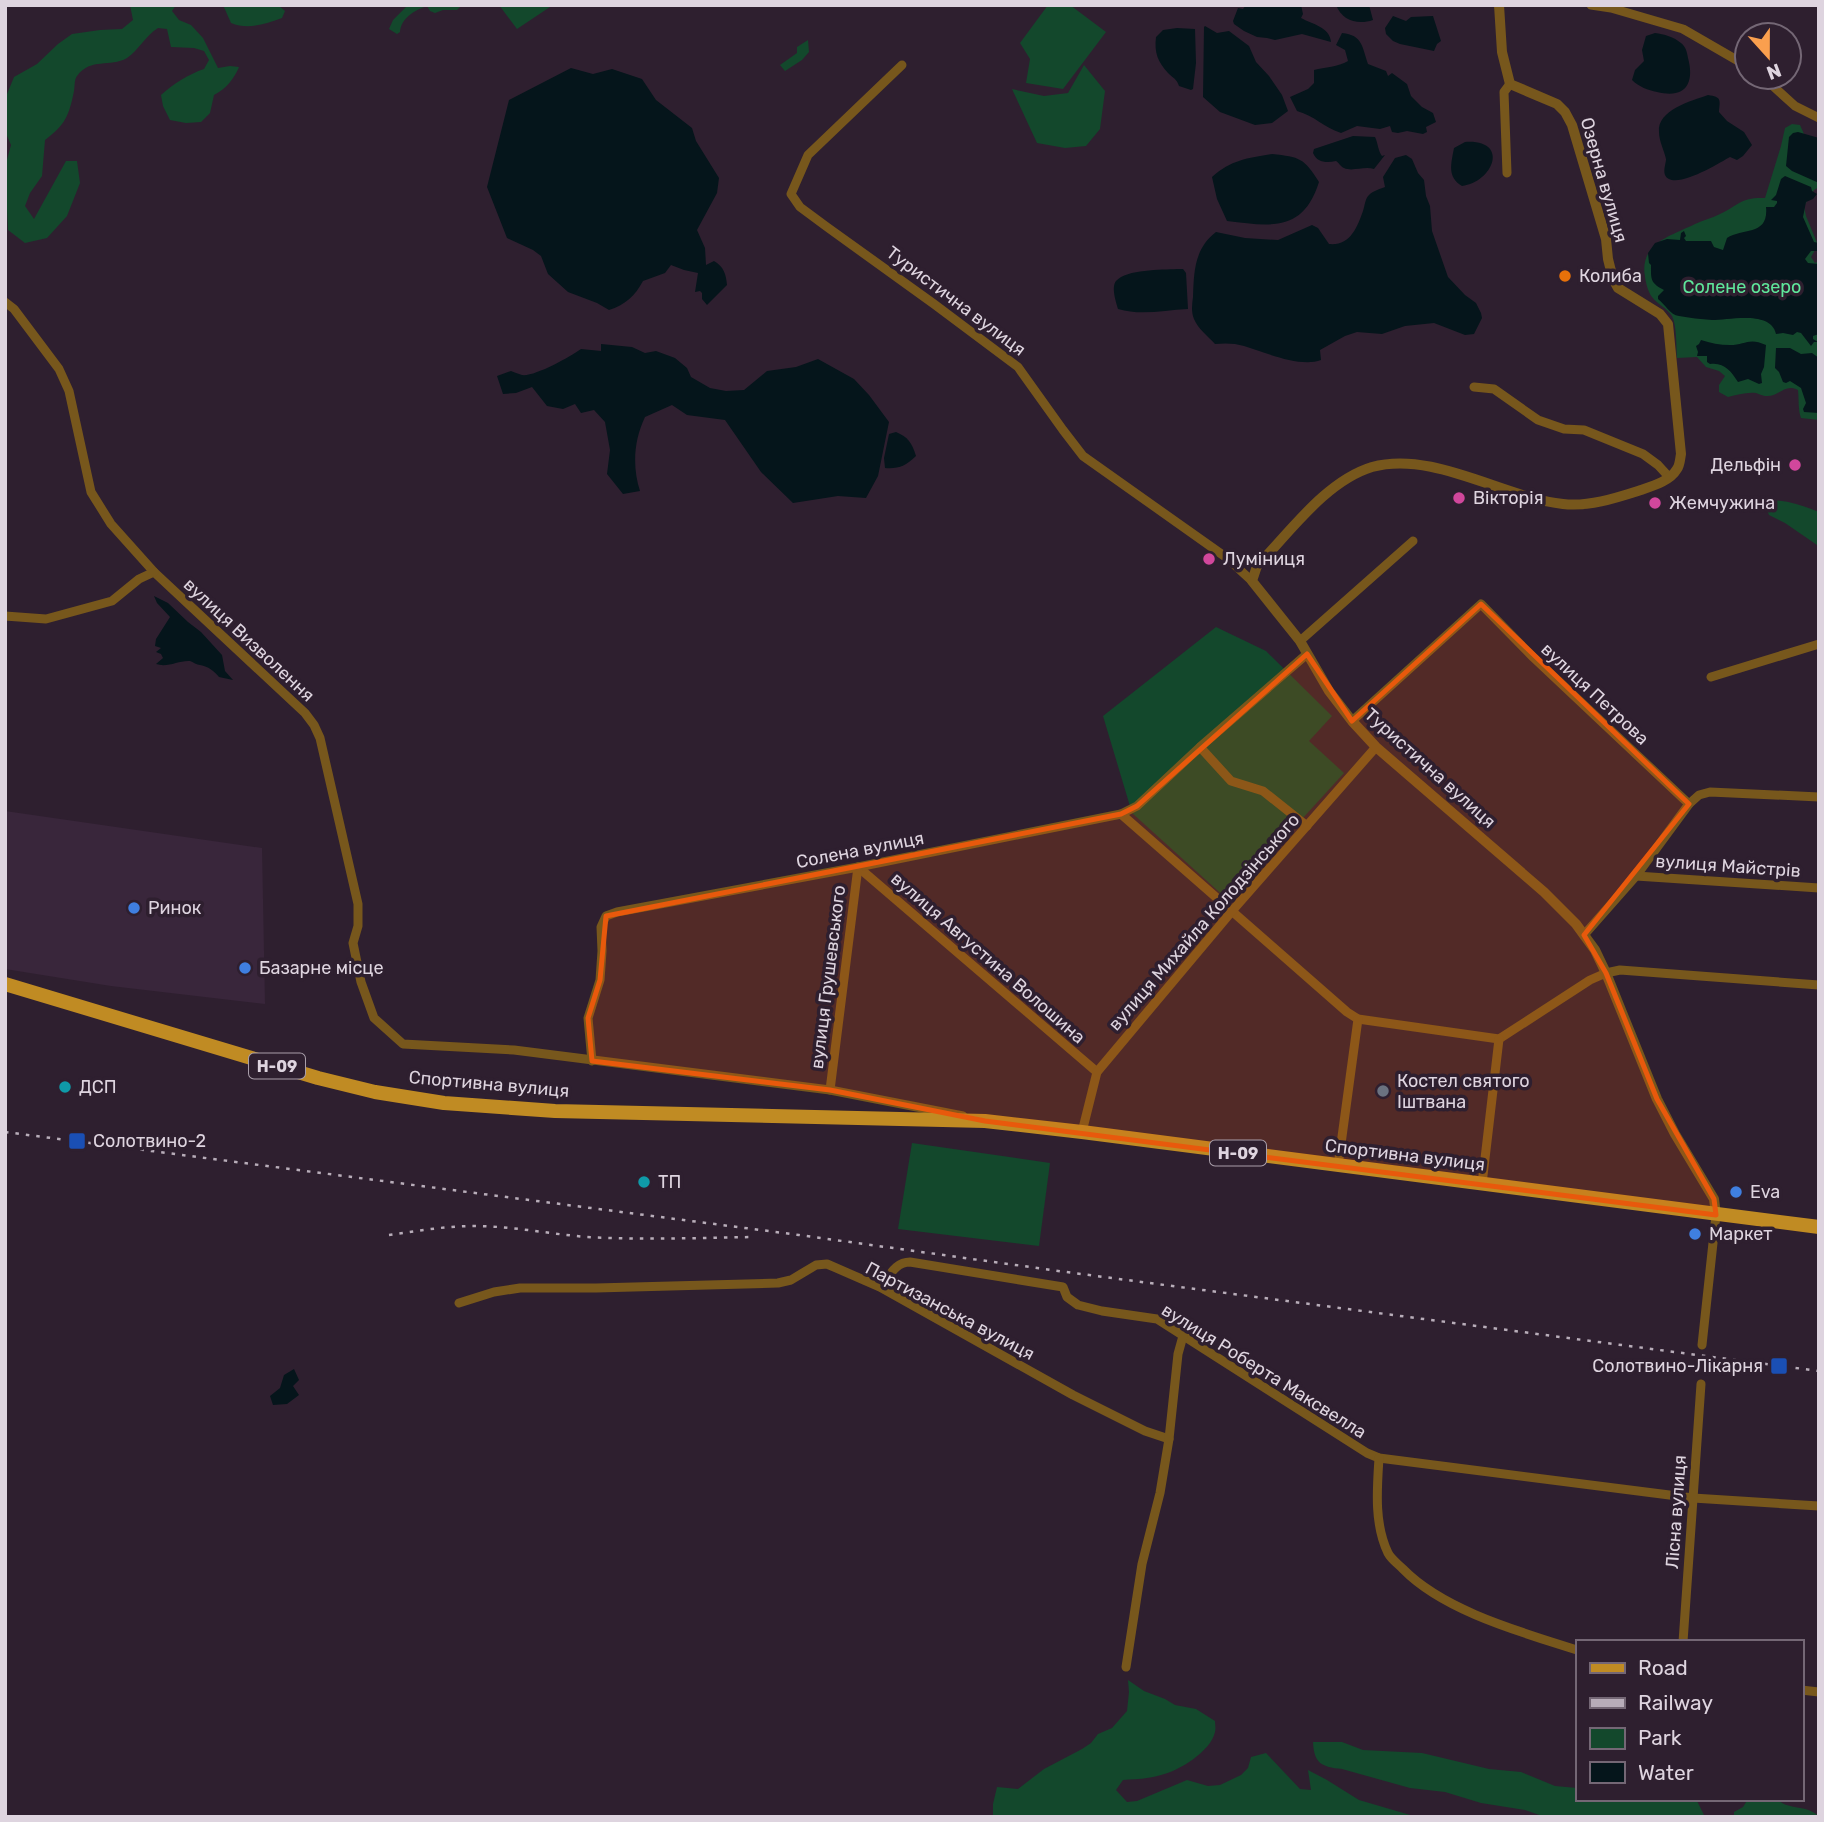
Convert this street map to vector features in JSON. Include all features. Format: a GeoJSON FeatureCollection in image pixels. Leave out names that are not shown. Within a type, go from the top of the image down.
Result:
{"type":"FeatureCollection","features":[{"type":"Feature","properties":{"kind":"main road","name":"Спортивна вулиця"},"geometry":{"type":"LineString","coordinates":[[5,984],[318,1078],[444,1103],[555,1111],[985,1121],[1819,1227]]}},
{"type":"Feature","properties":{"kind":"street"},"geometry":{"type":"LineString","coordinates":[[1499,5],[1502,52],[1510,84],[1504,92],[1507,173]]}},
{"type":"Feature","properties":{"kind":"street"},"geometry":{"type":"LineString","coordinates":[[1591,5],[1611,8],[1683,29],[1733,58]]}},
{"type":"Feature","properties":{"kind":"street","name":"Туристична вулиця"},"geometry":{"type":"LineString","coordinates":[[902,65],[808,155],[791,194],[800,207],[1017,368],[1083,456],[1227,558],[1252,581],[1300,641],[1329,691],[1376,747],[1544,892],[1576,924],[1595,950],[1657,1099],[1714,1199],[1716,1214]]}},
{"type":"Feature","properties":{"kind":"street","name":"Озерна вулиця"},"geometry":{"type":"LineString","coordinates":[[1510,84],[1556,104],[1565,112],[1572,125],[1606,239],[1612,279],[1618,288],[1660,314],[1668,324],[1681,454],[1678,469],[1670,477]]}},
{"type":"Feature","properties":{"kind":"street"},"geometry":{"type":"LineString","coordinates":[[1778,91],[1795,106],[1819,118]]}},
{"type":"Feature","properties":{"kind":"street","name":"вулиця Визволення"},"geometry":{"type":"LineString","coordinates":[[5,302],[14,309],[58,369],[69,391],[91,492],[111,524],[154,572],[305,713],[314,725],[320,738],[358,904],[358,926],[353,943],[361,982],[374,1018],[391,1034]]}},
{"type":"Feature","properties":{"kind":"street"},"geometry":{"type":"LineString","coordinates":[[1252,581],[1257,566],[1325,494],[1347,477],[1372,467],[1394,463],[1449,471],[1566,504],[1616,498],[1670,477],[1643,454],[1584,430],[1564,429],[1538,420],[1494,389],[1474,387]]}},
{"type":"Feature","properties":{"kind":"street"},"geometry":{"type":"LineString","coordinates":[[1300,641],[1413,541]]}},
{"type":"Feature","properties":{"kind":"street"},"geometry":{"type":"LineString","coordinates":[[5,616],[46,619],[112,601],[139,579],[154,572]]}},
{"type":"Feature","properties":{"kind":"street","name":"вулиця Петрова"},"geometry":{"type":"LineString","coordinates":[[1352,721],[1480,604],[1689,804]]}},
{"type":"Feature","properties":{"kind":"street"},"geometry":{"type":"LineString","coordinates":[[1711,677],[1819,644]]}},
{"type":"Feature","properties":{"kind":"street"},"geometry":{"type":"LineString","coordinates":[[1307,654],[1137,806],[1121,814],[1347,1012],[1358,1018],[1499,1039],[1590,980],[1620,970],[1819,985]]}},
{"type":"Feature","properties":{"kind":"street"},"geometry":{"type":"LineString","coordinates":[[1200,747],[1231,781],[1263,791],[1307,826]]}},
{"type":"Feature","properties":{"kind":"street","name":"вулиця Михайла Колодзінського"},"geometry":{"type":"LineString","coordinates":[[1082,1132],[1097,1072],[1376,747]]}},
{"type":"Feature","properties":{"kind":"street"},"geometry":{"type":"LineString","coordinates":[[1584,935],[1636,876],[1689,804],[1699,795],[1710,792],[1819,797]]}},
{"type":"Feature","properties":{"kind":"street","name":"Солена вулиця"},"geometry":{"type":"LineString","coordinates":[[592,1061],[588,1017],[600,980],[601,927],[606,916],[1121,814]]}},
{"type":"Feature","properties":{"kind":"street","name":"вулиця Августина Волошина"},"geometry":{"type":"LineString","coordinates":[[858,867],[1097,1072]]}},
{"type":"Feature","properties":{"kind":"street","name":"вулиця Грушевського"},"geometry":{"type":"LineString","coordinates":[[830,1090],[858,867]]}},
{"type":"Feature","properties":{"kind":"street","name":"вулиця Майстрів"},"geometry":{"type":"LineString","coordinates":[[1636,876],[1819,888]]}},
{"type":"Feature","properties":{"kind":"street"},"geometry":{"type":"LineString","coordinates":[[1338,1166],[1358,1018]]}},
{"type":"Feature","properties":{"kind":"street","name":"Спортивна вулиця"},"geometry":{"type":"LineString","coordinates":[[391,1034],[402,1044],[514,1050],[830,1090],[985,1121]]}},
{"type":"Feature","properties":{"kind":"street"},"geometry":{"type":"LineString","coordinates":[[1482,1184],[1499,1039]]}},
{"type":"Feature","properties":{"kind":"street"},"geometry":{"type":"LineString","coordinates":[[1702,1345],[1716,1214]]}},
{"type":"Feature","properties":{"kind":"street","name":"вулиця Роберта Максвелла"},"geometry":{"type":"LineString","coordinates":[[880,1287],[898,1265],[904,1262],[1063,1287],[1067,1297],[1078,1305],[1157,1320],[1379,1458],[1693,1497],[1819,1506]]}},
{"type":"Feature","properties":{"kind":"street","name":"Партизанська вулиця"},"geometry":{"type":"LineString","coordinates":[[459,1303],[494,1292],[520,1288],[778,1283],[791,1280],[816,1265],[827,1264],[880,1287],[1073,1395],[1145,1431],[1169,1439]]}},
{"type":"Feature","properties":{"kind":"street"},"geometry":{"type":"LineString","coordinates":[[1126,1667],[1142,1564],[1160,1493],[1178,1354],[1183,1336]]}},
{"type":"Feature","properties":{"kind":"street","name":"Лісна вулиця"},"geometry":{"type":"LineString","coordinates":[[1683,1640],[1701,1384]]}},
{"type":"Feature","properties":{"kind":"street"},"geometry":{"type":"LineString","coordinates":[[1379,1458],[1379,1522],[1389,1555],[1416,1582],[1459,1607],[1576,1650]]}},
{"type":"Feature","properties":{"kind":"highlighted area"},"geometry":{"type":"Polygon","coordinates":[[[1481,604],[1689,804],[1584,935],[1606,973],[1657,1099],[1714,1199],[1716,1215],[985,1121],[830,1090],[592,1061],[588,1018],[600,980],[606,916],[1121,814],[1137,806],[1307,654],[1352,721],[1481,604]]]}},
{"type":"Feature","properties":{"kind":"shaded area","name":"Ринок"},"geometry":{"type":"Polygon","coordinates":[[[5,811],[262,848],[265,1004],[111,986],[5,969],[5,811]]]}},
{"type":"Feature","properties":{"kind":"green space"},"geometry":{"type":"Polygon","coordinates":[[[130,5],[176,5],[172,11],[179,20],[191,25],[203,38],[218,68],[239,67],[229,83],[214,95],[210,113],[201,122],[186,123],[170,120],[161,95],[181,80],[204,69],[209,60],[204,51],[171,47],[167,29],[158,28],[153,31],[135,51],[121,61],[94,65],[82,70],[75,79],[68,114],[57,130],[45,140],[42,176],[25,206],[34,219],[66,161],[77,161],[80,183],[67,216],[47,238],[25,243],[8,230],[5,167],[11,145],[5,131],[5,99],[14,77],[37,64],[72,34],[122,29],[133,20],[130,5]]]}},
{"type":"Feature","properties":{"kind":"green space"},"geometry":{"type":"Polygon","coordinates":[[[223,5],[278,5],[285,11],[282,18],[244,26],[231,23],[223,5]]]}},
{"type":"Feature","properties":{"kind":"green space"},"geometry":{"type":"Polygon","coordinates":[[[408,5],[462,5],[457,10],[435,13],[427,6],[413,12],[397,34],[389,29],[393,20],[408,5]]]}},
{"type":"Feature","properties":{"kind":"green space"},"geometry":{"type":"Polygon","coordinates":[[[499,5],[553,5],[517,29],[499,5]]]}},
{"type":"Feature","properties":{"kind":"green space"},"geometry":{"type":"Polygon","coordinates":[[[1048,5],[1070,5],[1106,32],[1063,89],[1026,83],[1030,59],[1020,43],[1048,5]]]}},
{"type":"Feature","properties":{"kind":"green space"},"geometry":{"type":"Polygon","coordinates":[[[808,40],[809,52],[785,71],[780,65],[797,53],[797,47],[808,40]]]}},
{"type":"Feature","properties":{"kind":"green space"},"geometry":{"type":"Polygon","coordinates":[[[1084,65],[1105,91],[1100,129],[1086,146],[1065,148],[1037,143],[1012,89],[1044,96],[1068,93],[1084,65]]]}},
{"type":"Feature","properties":{"kind":"green space","name":"Солене озеро"},"geometry":{"type":"Polygon","coordinates":[[[1792,124],[1800,125],[1812,152],[1819,159],[1819,187],[1804,206],[1818,245],[1811,257],[1815,263],[1819,261],[1819,420],[1801,418],[1798,390],[1790,388],[1767,396],[1752,393],[1728,397],[1719,392],[1719,385],[1725,376],[1719,371],[1706,367],[1697,357],[1677,358],[1674,320],[1652,297],[1645,277],[1644,265],[1647,256],[1659,242],[1745,200],[1765,198],[1785,128],[1792,124]]]}},
{"type":"Feature","properties":{"kind":"green space"},"geometry":{"type":"Polygon","coordinates":[[[1769,500],[1794,503],[1819,512],[1819,553],[1817,545],[1769,515],[1765,505],[1769,500]]]}},
{"type":"Feature","properties":{"kind":"green space"},"geometry":{"type":"Polygon","coordinates":[[[1216,627],[1266,651],[1332,716],[1309,741],[1344,773],[1228,900],[1132,813],[1103,716],[1216,627]]]}},
{"type":"Feature","properties":{"kind":"green space"},"geometry":{"type":"Polygon","coordinates":[[[912,1143],[1050,1163],[1039,1246],[898,1229],[912,1143]]]}},
{"type":"Feature","properties":{"kind":"green space"},"geometry":{"type":"Polygon","coordinates":[[[1128,1680],[1144,1691],[1175,1705],[1196,1709],[1215,1721],[1215,1732],[1201,1753],[1185,1765],[1156,1776],[1123,1780],[1116,1790],[1127,1802],[1137,1801],[1187,1780],[1208,1786],[1220,1785],[1241,1775],[1248,1768],[1251,1757],[1266,1753],[1300,1789],[1311,1790],[1308,1770],[1359,1800],[1417,1817],[993,1817],[997,1787],[1018,1789],[1044,1769],[1082,1749],[1098,1734],[1112,1728],[1127,1711],[1128,1680]]]}},
{"type":"Feature","properties":{"kind":"green space"},"geometry":{"type":"Polygon","coordinates":[[[1313,1742],[1342,1742],[1363,1750],[1422,1753],[1489,1769],[1521,1772],[1555,1786],[1576,1788],[1576,1801],[1697,1801],[1705,1817],[1545,1817],[1525,1810],[1481,1803],[1445,1792],[1410,1788],[1329,1767],[1320,1763],[1315,1755],[1313,1742]]]}},
{"type":"Feature","properties":{"kind":"green space"},"geometry":{"type":"Polygon","coordinates":[[[1747,1801],[1780,1801],[1809,1810],[1819,1817],[1734,1817],[1734,1812],[1747,1801]]]}},
{"type":"Feature","properties":{"kind":"water"},"geometry":{"type":"Polygon","coordinates":[[[1246,5],[1301,5],[1301,18],[1324,29],[1331,42],[1302,34],[1275,40],[1257,37],[1234,24],[1238,8],[1243,9],[1246,5]]]}},
{"type":"Feature","properties":{"kind":"water"},"geometry":{"type":"Polygon","coordinates":[[[1336,5],[1369,5],[1373,20],[1362,22],[1346,18],[1336,5]]]}},
{"type":"Feature","properties":{"kind":"water"},"geometry":{"type":"Polygon","coordinates":[[[1393,16],[1406,21],[1411,17],[1433,16],[1441,41],[1434,51],[1393,41],[1386,34],[1385,28],[1393,16]]]}},
{"type":"Feature","properties":{"kind":"water"},"geometry":{"type":"Polygon","coordinates":[[[1205,26],[1217,33],[1229,31],[1249,46],[1256,62],[1282,95],[1288,111],[1272,123],[1255,125],[1220,112],[1203,97],[1205,26]]]}},
{"type":"Feature","properties":{"kind":"water"},"geometry":{"type":"Polygon","coordinates":[[[1195,29],[1196,63],[1191,90],[1179,86],[1156,53],[1156,37],[1163,30],[1195,29]]]}},
{"type":"Feature","properties":{"kind":"water"},"geometry":{"type":"Polygon","coordinates":[[[1342,33],[1358,39],[1368,64],[1386,71],[1388,76],[1392,73],[1407,84],[1411,96],[1433,113],[1436,122],[1426,127],[1427,132],[1398,133],[1392,132],[1390,126],[1380,129],[1357,126],[1341,133],[1297,111],[1290,97],[1308,89],[1314,83],[1314,70],[1348,61],[1345,50],[1336,45],[1342,33]]]}},
{"type":"Feature","properties":{"kind":"water"},"geometry":{"type":"Polygon","coordinates":[[[1655,33],[1675,39],[1686,50],[1690,75],[1689,82],[1681,91],[1667,94],[1657,92],[1632,80],[1635,70],[1644,61],[1642,50],[1646,36],[1655,33]]]}},
{"type":"Feature","properties":{"kind":"water"},"geometry":{"type":"Polygon","coordinates":[[[571,68],[593,74],[612,69],[642,79],[656,100],[692,128],[696,141],[719,178],[717,193],[697,230],[705,248],[706,265],[714,261],[720,266],[727,285],[707,305],[702,299],[702,293],[695,292],[698,273],[671,265],[665,273],[643,281],[629,299],[609,310],[568,292],[548,274],[541,256],[507,238],[487,187],[509,100],[571,68]]]}},
{"type":"Feature","properties":{"kind":"water"},"geometry":{"type":"Polygon","coordinates":[[[1708,95],[1718,98],[1719,112],[1744,132],[1752,145],[1737,160],[1730,157],[1696,175],[1670,179],[1664,173],[1666,159],[1660,139],[1660,124],[1676,107],[1708,95]]]}},
{"type":"Feature","properties":{"kind":"water"},"geometry":{"type":"Polygon","coordinates":[[[1798,132],[1819,138],[1819,183],[1786,166],[1789,137],[1798,132]]]}},
{"type":"Feature","properties":{"kind":"water"},"geometry":{"type":"Polygon","coordinates":[[[1353,136],[1375,137],[1382,156],[1385,155],[1374,169],[1347,169],[1336,161],[1320,160],[1313,153],[1314,149],[1353,136]]]}},
{"type":"Feature","properties":{"kind":"water"},"geometry":{"type":"Polygon","coordinates":[[[1465,142],[1488,147],[1492,161],[1489,170],[1482,177],[1462,186],[1454,179],[1451,165],[1454,148],[1465,142]]]}},
{"type":"Feature","properties":{"kind":"water"},"geometry":{"type":"Polygon","coordinates":[[[1272,154],[1289,156],[1305,163],[1319,182],[1312,199],[1304,210],[1283,223],[1227,221],[1217,199],[1212,177],[1233,163],[1272,154]]]}},
{"type":"Feature","properties":{"kind":"water"},"geometry":{"type":"Polygon","coordinates":[[[1406,155],[1412,159],[1424,180],[1432,231],[1448,277],[1476,303],[1481,313],[1482,318],[1474,334],[1465,335],[1434,323],[1405,326],[1382,334],[1357,332],[1320,350],[1321,360],[1303,362],[1241,345],[1215,344],[1201,329],[1192,311],[1195,270],[1199,253],[1216,232],[1245,238],[1278,240],[1312,225],[1318,228],[1329,244],[1342,242],[1352,235],[1368,197],[1372,192],[1385,187],[1383,177],[1395,158],[1406,155]]]}},
{"type":"Feature","properties":{"kind":"water"},"geometry":{"type":"Polygon","coordinates":[[[1785,176],[1811,187],[1817,194],[1806,202],[1803,217],[1814,242],[1819,243],[1818,251],[1811,251],[1805,259],[1808,263],[1819,264],[1819,334],[1813,336],[1818,342],[1811,346],[1801,333],[1797,332],[1793,335],[1776,334],[1773,327],[1758,319],[1712,320],[1679,316],[1670,312],[1658,299],[1664,290],[1654,283],[1651,277],[1648,253],[1655,243],[1667,239],[1680,240],[1684,231],[1686,241],[1711,241],[1714,247],[1723,250],[1727,238],[1754,230],[1763,223],[1766,207],[1774,207],[1777,203],[1771,200],[1785,176]]]}},
{"type":"Feature","properties":{"kind":"water"},"geometry":{"type":"Polygon","coordinates":[[[1183,269],[1186,273],[1188,309],[1144,312],[1118,309],[1114,287],[1121,277],[1145,271],[1183,269]]]}},
{"type":"Feature","properties":{"kind":"water"},"geometry":{"type":"Polygon","coordinates":[[[1701,340],[1723,345],[1751,341],[1766,345],[1762,383],[1748,379],[1738,382],[1723,366],[1710,364],[1707,362],[1707,356],[1697,356],[1696,346],[1701,340]]]}},
{"type":"Feature","properties":{"kind":"water"},"geometry":{"type":"Polygon","coordinates":[[[601,344],[632,347],[645,353],[656,351],[675,358],[687,368],[691,377],[710,388],[726,391],[744,390],[767,371],[796,367],[818,359],[854,379],[889,422],[878,476],[866,498],[838,496],[793,503],[761,472],[725,420],[687,415],[672,405],[645,417],[635,453],[640,491],[623,494],[607,474],[610,450],[605,422],[594,410],[581,413],[575,404],[563,409],[547,406],[532,387],[503,394],[497,376],[511,371],[522,375],[535,373],[581,349],[601,351],[601,344]]]}},
{"type":"Feature","properties":{"kind":"water"},"geometry":{"type":"Polygon","coordinates":[[[1776,348],[1790,348],[1801,354],[1812,353],[1819,358],[1819,413],[1804,412],[1806,403],[1801,388],[1790,381],[1783,382],[1775,368],[1776,348]]]}},
{"type":"Feature","properties":{"kind":"water"},"geometry":{"type":"Polygon","coordinates":[[[896,432],[909,441],[916,456],[902,466],[885,468],[884,458],[889,434],[896,432]]]}},
{"type":"Feature","properties":{"kind":"water"},"geometry":{"type":"Polygon","coordinates":[[[154,596],[168,603],[201,632],[222,655],[225,671],[233,680],[219,677],[208,668],[190,661],[156,664],[163,658],[156,652],[161,648],[155,646],[156,639],[170,617],[154,596]]]}},
{"type":"Feature","properties":{"kind":"water"},"geometry":{"type":"Polygon","coordinates":[[[294,1369],[299,1380],[293,1386],[299,1395],[287,1404],[273,1405],[270,1396],[280,1388],[284,1375],[294,1369]]]}},
{"type":"Feature","properties":{"kind":"railway"},"geometry":{"type":"LineString","coordinates":[[5,1132],[1819,1371]]}},
{"type":"Feature","properties":{"kind":"railway"},"geometry":{"type":"LineString","coordinates":[[389,1235],[474,1226],[608,1238],[753,1237]]}},
{"type":"Feature","properties":{"kind":"place","name":"Колиба"},"geometry":{"type":"Point","coordinates":[1565,276]}},
{"type":"Feature","properties":{"kind":"place","name":"Дельфін"},"geometry":{"type":"Point","coordinates":[1795,465]}},
{"type":"Feature","properties":{"kind":"place","name":"Вікторія"},"geometry":{"type":"Point","coordinates":[1459,498]}},
{"type":"Feature","properties":{"kind":"place","name":"Жемчужина"},"geometry":{"type":"Point","coordinates":[1655,503]}},
{"type":"Feature","properties":{"kind":"place","name":"Луміниця"},"geometry":{"type":"Point","coordinates":[1209,559]}},
{"type":"Feature","properties":{"kind":"place","name":"Ринок"},"geometry":{"type":"Point","coordinates":[134,908]}},
{"type":"Feature","properties":{"kind":"place","name":"Базарне місце"},"geometry":{"type":"Point","coordinates":[245,968]}},
{"type":"Feature","properties":{"kind":"place","name":"ДСП"},"geometry":{"type":"Point","coordinates":[65,1087]}},
{"type":"Feature","properties":{"kind":"place","name":"Костел святого Іштвана"},"geometry":{"type":"Point","coordinates":[1383,1091]}},
{"type":"Feature","properties":{"kind":"place","name":"Солотвино-2"},"geometry":{"type":"Point","coordinates":[77,1141]}},
{"type":"Feature","properties":{"kind":"place","name":"ТП"},"geometry":{"type":"Point","coordinates":[644,1182]}},
{"type":"Feature","properties":{"kind":"place","name":"Eva"},"geometry":{"type":"Point","coordinates":[1736,1192]}},
{"type":"Feature","properties":{"kind":"place","name":"Маркет"},"geometry":{"type":"Point","coordinates":[1695,1234]}},
{"type":"Feature","properties":{"kind":"place","name":"Солотвино-Лікарня"},"geometry":{"type":"Point","coordinates":[1779,1366]}}]}
